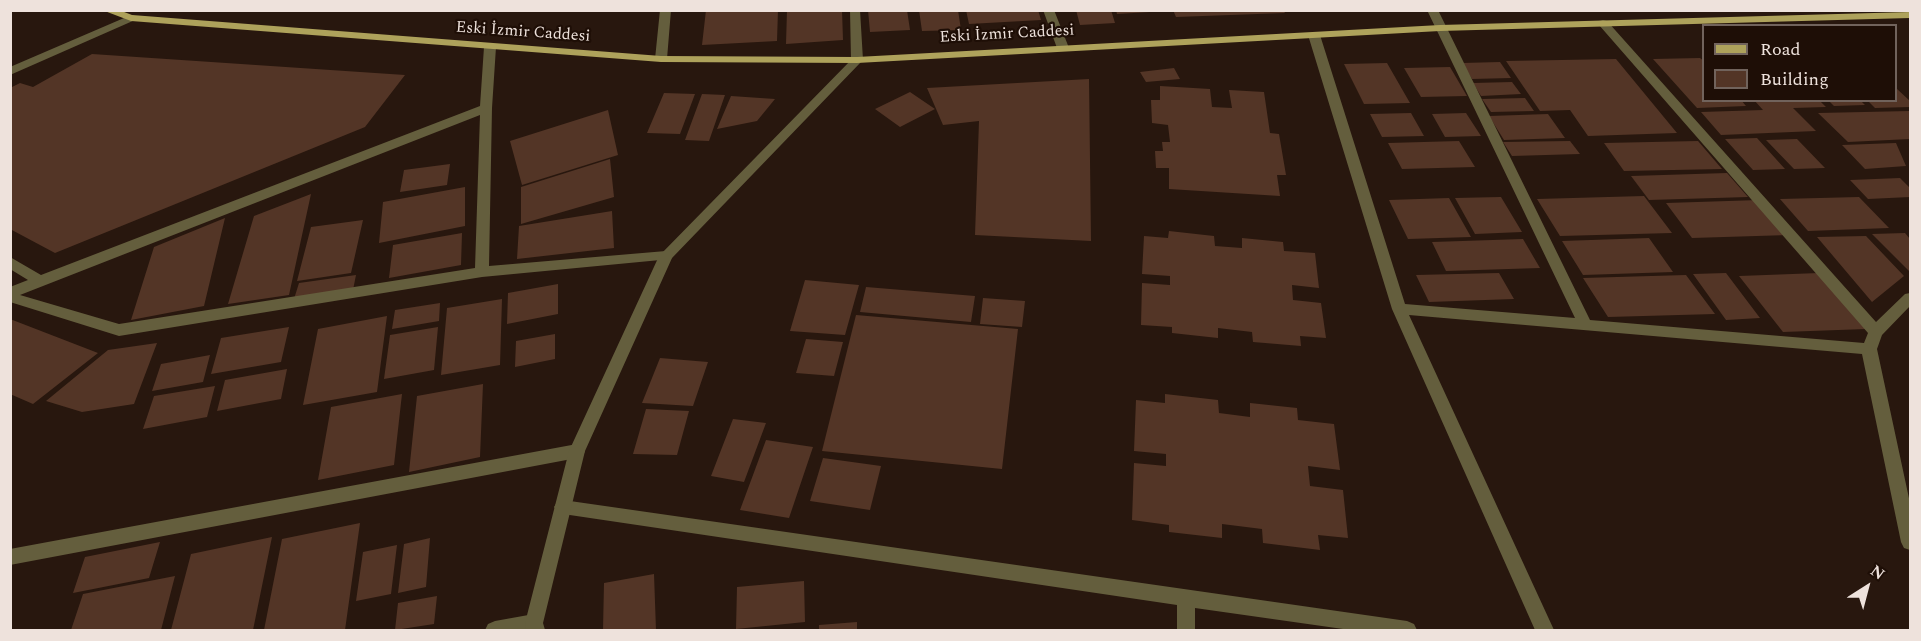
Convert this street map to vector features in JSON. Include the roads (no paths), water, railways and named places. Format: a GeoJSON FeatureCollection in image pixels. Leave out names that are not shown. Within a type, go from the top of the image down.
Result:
{"type":"FeatureCollection","features":[{"type":"Feature","properties":{"kind":"main road","name":"Eski İzmir Caddesi"},"geometry":{"type":"LineString","coordinates":[[107,10],[131,18],[661,59],[857,60],[1440,28],[1857,13],[1911,15]]}},
{"type":"Feature","properties":{"kind":"street"},"geometry":{"type":"LineString","coordinates":[[661,59],[666,10]]}},
{"type":"Feature","properties":{"kind":"street"},"geometry":{"type":"LineString","coordinates":[[495,630],[535,627],[577,451],[666,256],[857,60],[855,10]]}},
{"type":"Feature","properties":{"kind":"street"},"geometry":{"type":"LineString","coordinates":[[1048,10],[1063,48]]}},
{"type":"Feature","properties":{"kind":"street"},"geometry":{"type":"LineString","coordinates":[[1432,10],[1585,324]]}},
{"type":"Feature","properties":{"kind":"street"},"geometry":{"type":"LineString","coordinates":[[10,72],[131,18]]}},
{"type":"Feature","properties":{"kind":"street"},"geometry":{"type":"LineString","coordinates":[[1603,23],[1876,332]]}},
{"type":"Feature","properties":{"kind":"street"},"geometry":{"type":"LineString","coordinates":[[1314,35],[1399,309],[1544,630]]}},
{"type":"Feature","properties":{"kind":"street"},"geometry":{"type":"LineString","coordinates":[[482,272],[486,108],[490,47]]}},
{"type":"Feature","properties":{"kind":"street"},"geometry":{"type":"LineString","coordinates":[[10,295],[39,281],[486,108]]}},
{"type":"Feature","properties":{"kind":"street"},"geometry":{"type":"LineString","coordinates":[[10,295],[119,330],[482,272],[666,256]]}},
{"type":"Feature","properties":{"kind":"street"},"geometry":{"type":"LineString","coordinates":[[10,262],[39,281]]}},
{"type":"Feature","properties":{"kind":"street"},"geometry":{"type":"LineString","coordinates":[[1911,298],[1876,332],[1869,349],[1911,542]]}},
{"type":"Feature","properties":{"kind":"street"},"geometry":{"type":"LineString","coordinates":[[1399,309],[1869,349]]}},
{"type":"Feature","properties":{"kind":"street"},"geometry":{"type":"LineString","coordinates":[[10,557],[577,451]]}},
{"type":"Feature","properties":{"kind":"street"},"geometry":{"type":"LineString","coordinates":[[563,507],[1407,630]]}},
{"type":"Feature","properties":{"kind":"street"},"geometry":{"type":"LineString","coordinates":[[1186,596],[1186,630]]}}]}
